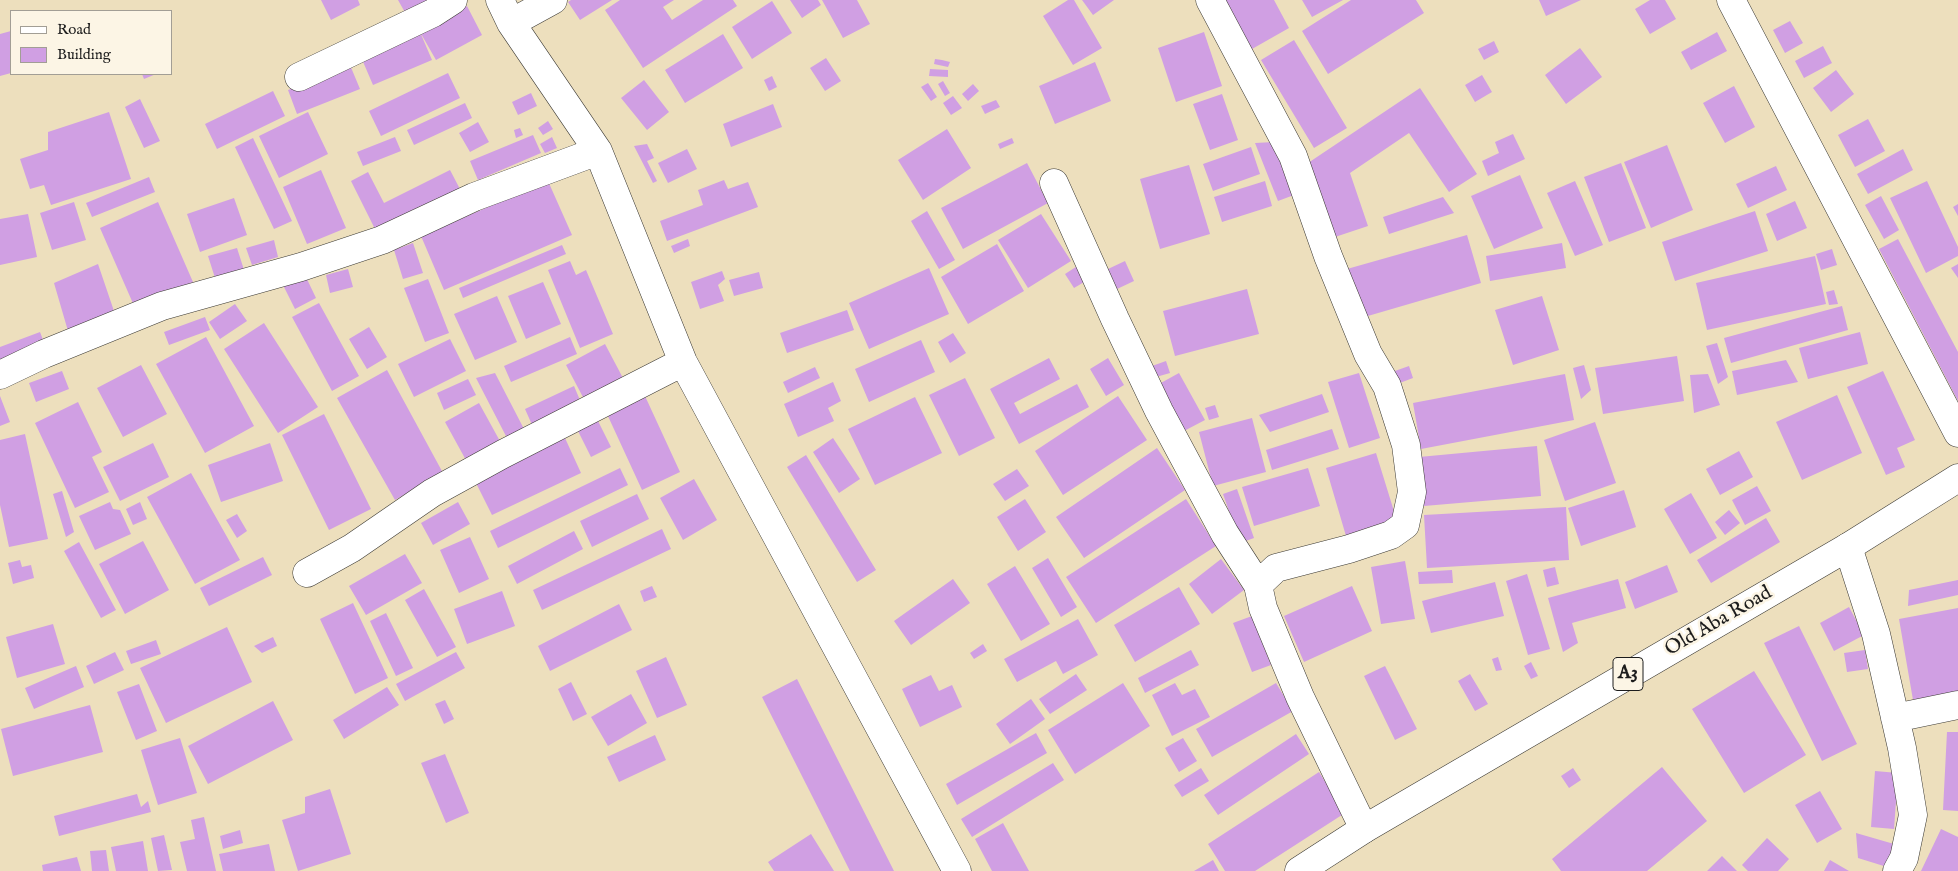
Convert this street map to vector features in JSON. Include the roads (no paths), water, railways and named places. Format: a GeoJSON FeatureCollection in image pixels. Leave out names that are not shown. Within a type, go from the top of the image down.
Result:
{"type":"FeatureCollection","features":[{"type":"Feature","properties":{"kind":"street"},"geometry":{"type":"LineString","coordinates":[[299,76],[433,13],[453,0]]}},
{"type":"Feature","properties":{"kind":"street"},"geometry":{"type":"LineString","coordinates":[[553,0],[506,11],[598,151],[683,362],[957,871]]}},
{"type":"Feature","properties":{"kind":"street"},"geometry":{"type":"LineString","coordinates":[[1210,0],[1293,156],[1339,283],[1368,354],[1387,386],[1406,446],[1412,492],[1405,525],[1391,535],[1349,549],[1276,568],[1258,585]]}},
{"type":"Feature","properties":{"kind":"street"},"geometry":{"type":"LineString","coordinates":[[1731,0],[1958,433]]}},
{"type":"Feature","properties":{"kind":"street"},"geometry":{"type":"LineString","coordinates":[[0,374],[162,306],[301,267],[382,240],[474,197],[598,151]]}},
{"type":"Feature","properties":{"kind":"street"},"geometry":{"type":"LineString","coordinates":[[1054,183],[1159,411],[1225,534],[1258,585],[1263,608],[1300,697],[1364,829]]}},
{"type":"Feature","properties":{"kind":"street"},"geometry":{"type":"LineString","coordinates":[[307,573],[352,548],[432,493],[503,454],[683,362]]}},
{"type":"Feature","properties":{"kind":"street","name":"Old Aba Road"},"geometry":{"type":"LineString","coordinates":[[1298,871],[1364,829],[1848,547],[1958,478]]}},
{"type":"Feature","properties":{"kind":"street"},"geometry":{"type":"LineString","coordinates":[[1848,547],[1876,634],[1896,718],[1913,815],[1904,858],[1897,871]]}},
{"type":"Feature","properties":{"kind":"street"},"geometry":{"type":"LineString","coordinates":[[1896,718],[1958,705]]}}]}
